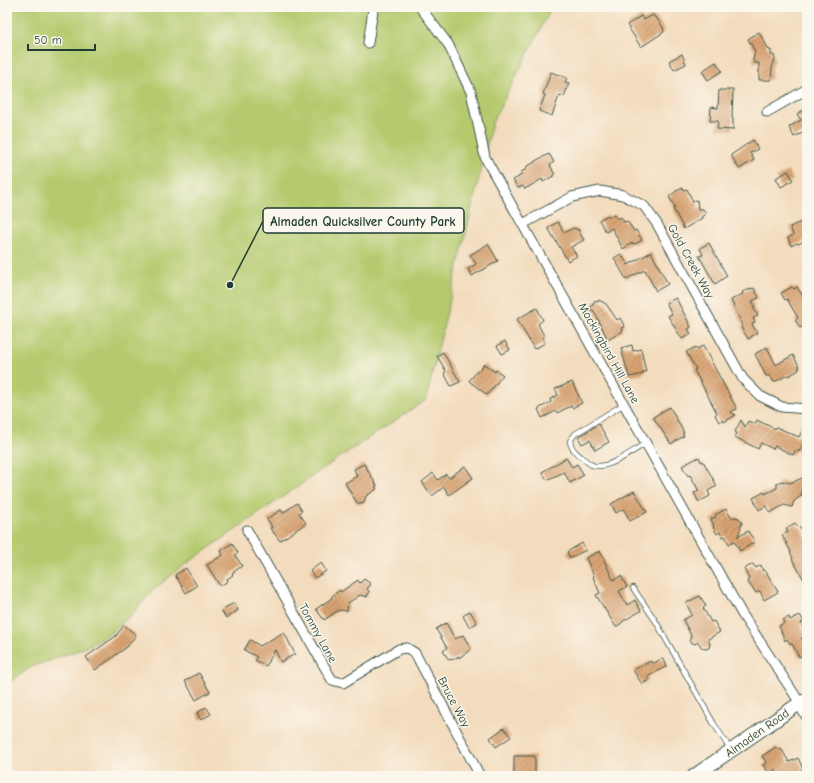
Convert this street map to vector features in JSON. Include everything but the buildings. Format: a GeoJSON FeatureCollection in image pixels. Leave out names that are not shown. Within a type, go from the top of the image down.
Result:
{"type":"FeatureCollection","features":[{"type":"Feature","properties":{"kind":"street"},"geometry":{"type":"LineString","coordinates":[[368,43],[373,10],[375,7]]}},
{"type":"Feature","properties":{"kind":"street","name":"Mockingbird Hill Lane"},"geometry":{"type":"LineString","coordinates":[[420,7],[448,44],[471,92],[485,157],[742,614],[805,698]]}},
{"type":"Feature","properties":{"kind":"street"},"geometry":{"type":"LineString","coordinates":[[767,112],[807,89]]}},
{"type":"Feature","properties":{"kind":"street","name":"Gold Creek Way"},"geometry":{"type":"LineString","coordinates":[[523,224],[572,197],[600,191],[622,195],[644,206],[657,224],[743,379],[760,396],[782,407],[807,409]]}},
{"type":"Feature","properties":{"kind":"street","name":"Tommy Lane"},"geometry":{"type":"LineString","coordinates":[[247,530],[332,680],[343,682],[399,649]]}},
{"type":"Feature","properties":{"kind":"street","name":"Bruce Way"},"geometry":{"type":"LineString","coordinates":[[399,649],[407,648],[414,652],[480,776]]}},
{"type":"Feature","properties":{"kind":"street"},"geometry":{"type":"LineString","coordinates":[[805,698],[807,714]]}},
{"type":"Feature","properties":{"kind":"street","name":"Almaden Road"},"geometry":{"type":"LineString","coordinates":[[694,776],[805,698]]}},
{"type":"Feature","properties":{"kind":"lane"},"geometry":{"type":"LineString","coordinates":[[624,404],[575,434],[570,441],[572,447],[593,465],[605,466],[646,443]]}},
{"type":"Feature","properties":{"kind":"lane"},"geometry":{"type":"LineString","coordinates":[[633,588],[655,620],[731,751]]}},
{"type":"Feature","properties":{"kind":"green space"},"geometry":{"type":"Polygon","coordinates":[[[7,7],[552,7],[492,123],[426,400],[343,455],[186,564],[154,589],[130,616],[109,634],[84,648],[31,667],[7,684],[7,7]]]}},
{"type":"Feature","properties":{"kind":"place","name":"Almaden Quicksilver County Park"},"geometry":{"type":"Point","coordinates":[230,285]}}]}
